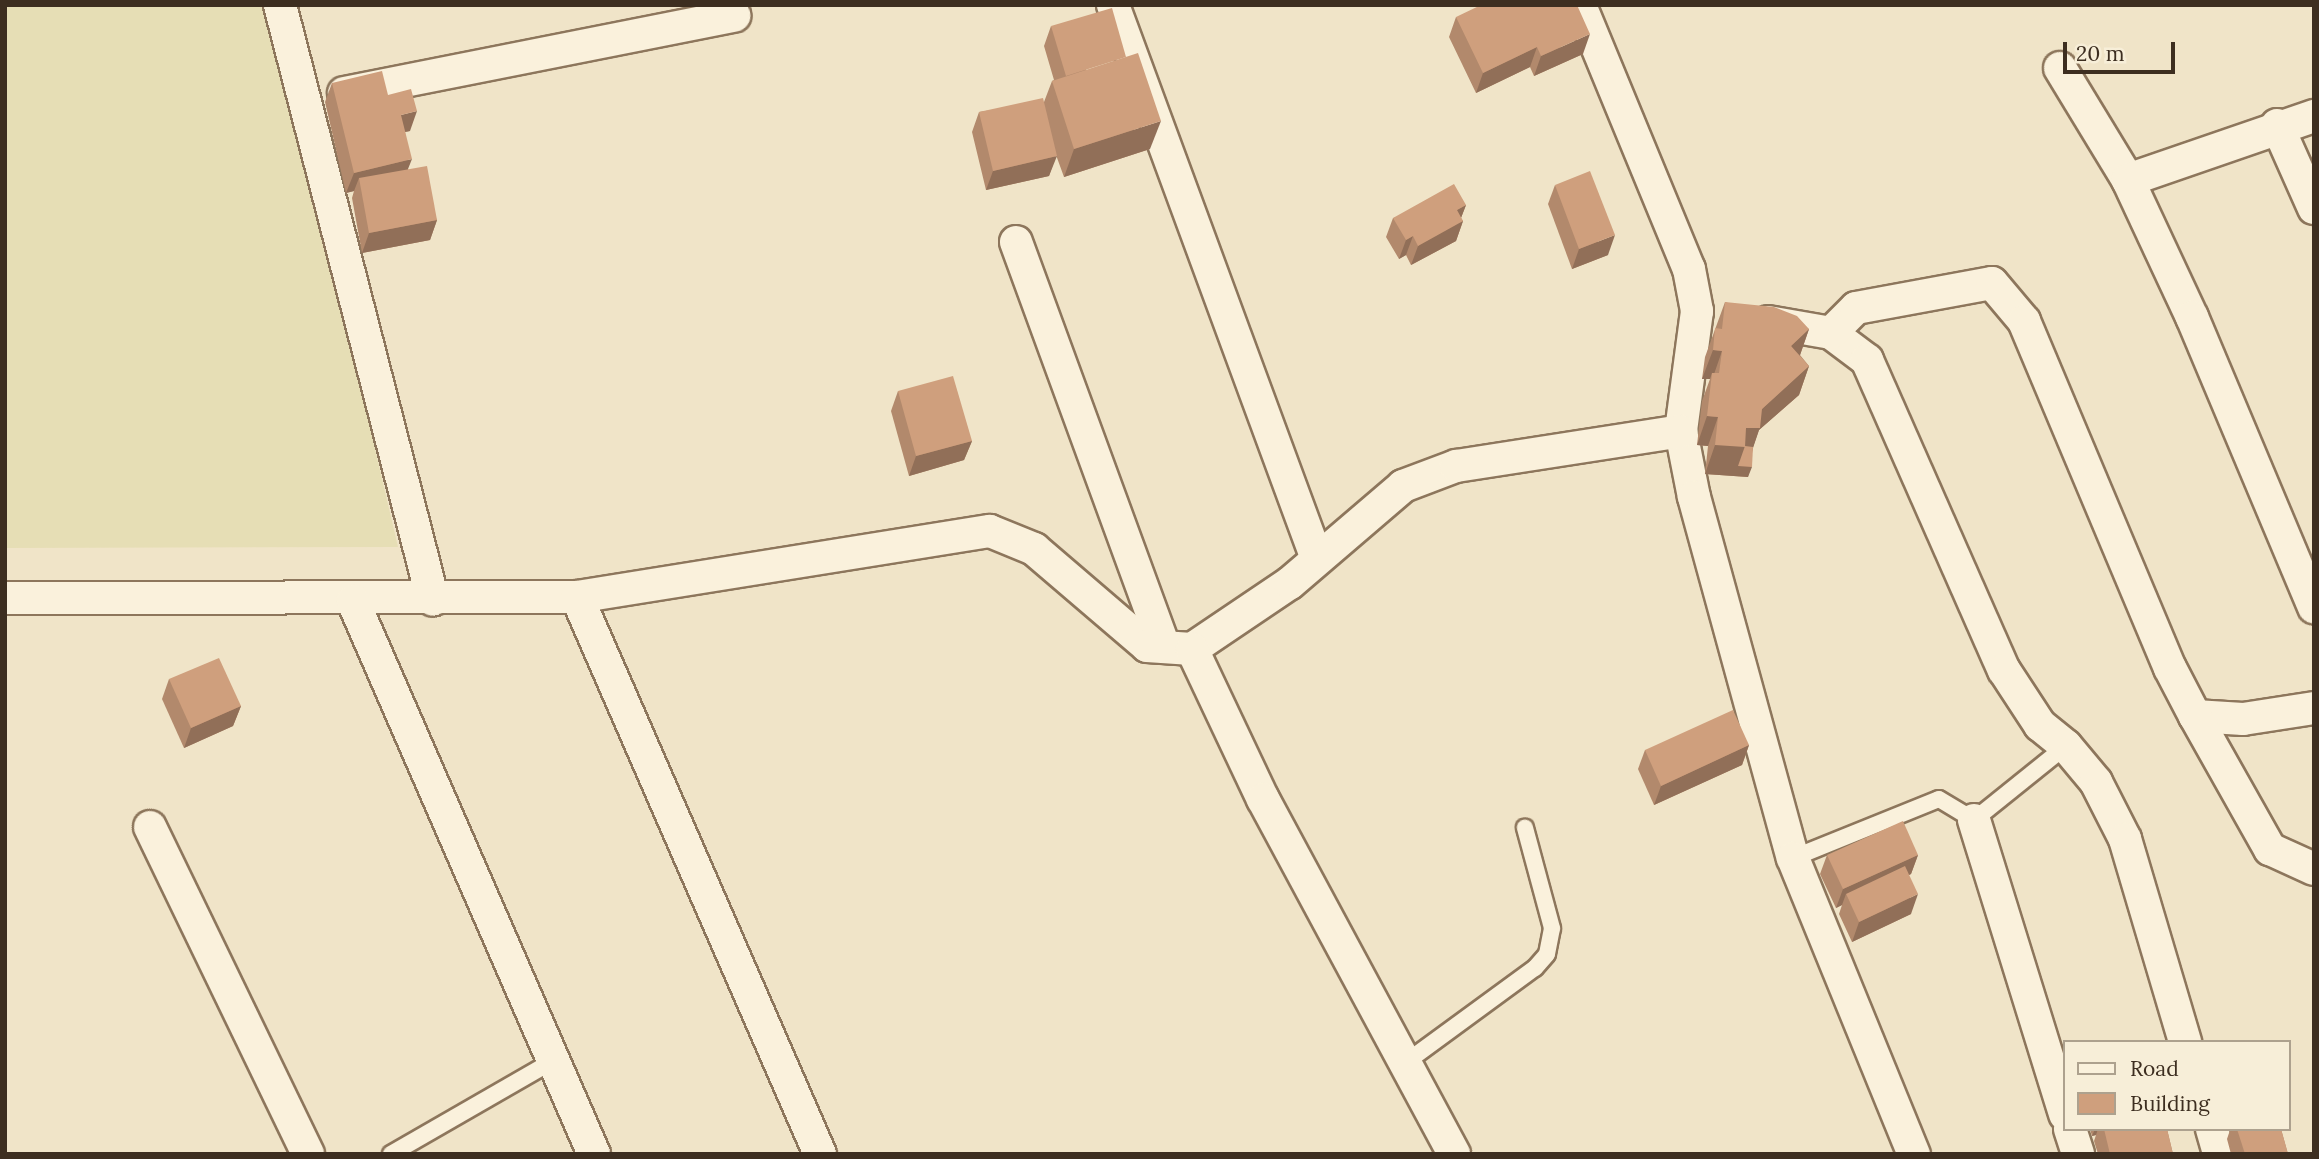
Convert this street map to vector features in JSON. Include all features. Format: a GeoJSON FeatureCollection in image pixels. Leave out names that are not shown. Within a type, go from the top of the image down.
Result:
{"type":"FeatureCollection","features":[{"type":"Feature","properties":{"kind":"street"},"geometry":{"type":"LineString","coordinates":[[280,5],[433,600]]}},
{"type":"Feature","properties":{"kind":"street"},"geometry":{"type":"LineString","coordinates":[[1112,5],[1317,559]]}},
{"type":"Feature","properties":{"kind":"street"},"geometry":{"type":"LineString","coordinates":[[1580,5],[1689,269],[1719,315],[1830,333],[1867,360],[2004,670],[2040,725],[2066,746],[2096,782],[2125,839],[2184,1040]]}},
{"type":"Feature","properties":{"kind":"street"},"geometry":{"type":"LineString","coordinates":[[305,101],[734,16]]}},
{"type":"Feature","properties":{"kind":"street"},"geometry":{"type":"LineString","coordinates":[[2060,68],[2128,180],[2192,317],[2314,607]]}},
{"type":"Feature","properties":{"kind":"street"},"geometry":{"type":"LineString","coordinates":[[2128,180],[2277,125],[2314,116]]}},
{"type":"Feature","properties":{"kind":"street"},"geometry":{"type":"LineString","coordinates":[[2277,125],[2314,208]]}},
{"type":"Feature","properties":{"kind":"street"},"geometry":{"type":"LineString","coordinates":[[1016,242],[1178,648],[1263,799],[1454,1154]]}},
{"type":"Feature","properties":{"kind":"street"},"geometry":{"type":"LineString","coordinates":[[1830,333],[1856,308],[1992,283],[2024,321],[2170,668],[2195,716],[2270,849],[2314,869]]}},
{"type":"Feature","properties":{"kind":"street"},"geometry":{"type":"LineString","coordinates":[[1719,315],[1681,431],[1694,497],[1793,858],[1914,1154]]}},
{"type":"Feature","properties":{"kind":"street"},"geometry":{"type":"LineString","coordinates":[[5,598],[353,601],[578,597],[990,531],[1034,549],[1147,646],[1178,648],[1290,583],[1403,486],[1456,466],[1681,431]]}},
{"type":"Feature","properties":{"kind":"street"},"geometry":{"type":"LineString","coordinates":[[578,597],[820,1154]]}},
{"type":"Feature","properties":{"kind":"street"},"geometry":{"type":"LineString","coordinates":[[353,601],[594,1154]]}},
{"type":"Feature","properties":{"kind":"street"},"geometry":{"type":"LineString","coordinates":[[2195,716],[2243,719],[2314,708]]}},
{"type":"Feature","properties":{"kind":"street"},"geometry":{"type":"LineString","coordinates":[[1974,820],[2064,1111]]}},
{"type":"Feature","properties":{"kind":"street"},"geometry":{"type":"LineString","coordinates":[[150,827],[307,1154]]}},
{"type":"Feature","properties":{"kind":"street"},"geometry":{"type":"LineString","coordinates":[[2071,1131],[2078,1154]]}},
{"type":"Feature","properties":{"kind":"street"},"geometry":{"type":"LineString","coordinates":[[2213,1131],[2219,1154]]}},
{"type":"Feature","properties":{"kind":"lane"},"geometry":{"type":"LineString","coordinates":[[1793,858],[1939,799],[1974,820],[2066,746]]}},
{"type":"Feature","properties":{"kind":"lane"},"geometry":{"type":"LineString","coordinates":[[1405,1063],[1535,968],[1547,954],[1552,928],[1525,828]]}},
{"type":"Feature","properties":{"kind":"lane"},"geometry":{"type":"LineString","coordinates":[[391,1154],[553,1061]]}},
{"type":"Feature","properties":{"kind":"shaded area"},"geometry":{"type":"Polygon","coordinates":[[[5,5],[271,5],[398,547],[5,548],[5,5]]]}},
{"type":"Feature","properties":{"kind":"building"},"geometry":{"type":"Polygon","coordinates":[[[1481,5],[1577,5],[1590,34],[1541,56],[1537,47],[1483,73],[1456,17],[1481,5]]]}},
{"type":"Feature","properties":{"kind":"building"},"geometry":{"type":"Polygon","coordinates":[[[1112,8],[1126,57],[1066,76],[1051,26],[1112,8]]]}},
{"type":"Feature","properties":{"kind":"building"},"geometry":{"type":"Polygon","coordinates":[[[1138,53],[1161,121],[1074,149],[1052,81],[1138,53]]]}},
{"type":"Feature","properties":{"kind":"building"},"geometry":{"type":"Polygon","coordinates":[[[382,71],[388,95],[411,89],[417,111],[401,115],[412,159],[354,173],[332,83],[382,71]]]}},
{"type":"Feature","properties":{"kind":"building"},"geometry":{"type":"Polygon","coordinates":[[[1043,98],[1057,156],[993,171],[979,112],[1043,98]]]}},
{"type":"Feature","properties":{"kind":"building"},"geometry":{"type":"Polygon","coordinates":[[[427,166],[437,220],[369,233],[359,178],[427,166]]]}},
{"type":"Feature","properties":{"kind":"building"},"geometry":{"type":"Polygon","coordinates":[[[1590,171],[1615,235],[1579,249],[1555,185],[1590,171]]]}},
{"type":"Feature","properties":{"kind":"building"},"geometry":{"type":"Polygon","coordinates":[[[1454,184],[1466,205],[1457,210],[1463,221],[1418,246],[1413,236],[1406,240],[1393,218],[1454,184]]]}},
{"type":"Feature","properties":{"kind":"building"},"geometry":{"type":"Polygon","coordinates":[[[1725,302],[1774,307],[1797,316],[1809,329],[1791,346],[1809,366],[1762,409],[1760,428],[1746,428],[1745,447],[1715,445],[1718,417],[1707,416],[1712,373],[1719,373],[1722,351],[1713,350],[1715,328],[1722,329],[1725,302]]]}},
{"type":"Feature","properties":{"kind":"building"},"geometry":{"type":"Polygon","coordinates":[[[953,376],[972,441],[916,456],[898,391],[953,376]]]}},
{"type":"Feature","properties":{"kind":"building"},"geometry":{"type":"Polygon","coordinates":[[[1745,446],[1753,447],[1752,467],[1738,466],[1745,446]]]}},
{"type":"Feature","properties":{"kind":"building"},"geometry":{"type":"Polygon","coordinates":[[[219,658],[241,706],[191,728],[169,679],[219,658]]]}},
{"type":"Feature","properties":{"kind":"building"},"geometry":{"type":"Polygon","coordinates":[[[1733,710],[1749,745],[1661,786],[1645,750],[1733,710]]]}},
{"type":"Feature","properties":{"kind":"building"},"geometry":{"type":"Polygon","coordinates":[[[1903,821],[1918,855],[1843,889],[1827,855],[1903,821]]]}},
{"type":"Feature","properties":{"kind":"building"},"geometry":{"type":"Polygon","coordinates":[[[1905,866],[1918,894],[1859,922],[1846,894],[1905,866]]]}},
{"type":"Feature","properties":{"kind":"building"},"geometry":{"type":"Polygon","coordinates":[[[2104,1131],[2167,1131],[2173,1154],[2110,1154],[2104,1131]]]}},
{"type":"Feature","properties":{"kind":"building"},"geometry":{"type":"Polygon","coordinates":[[[2238,1131],[2282,1131],[2288,1154],[2245,1154],[2238,1131]]]}}]}
